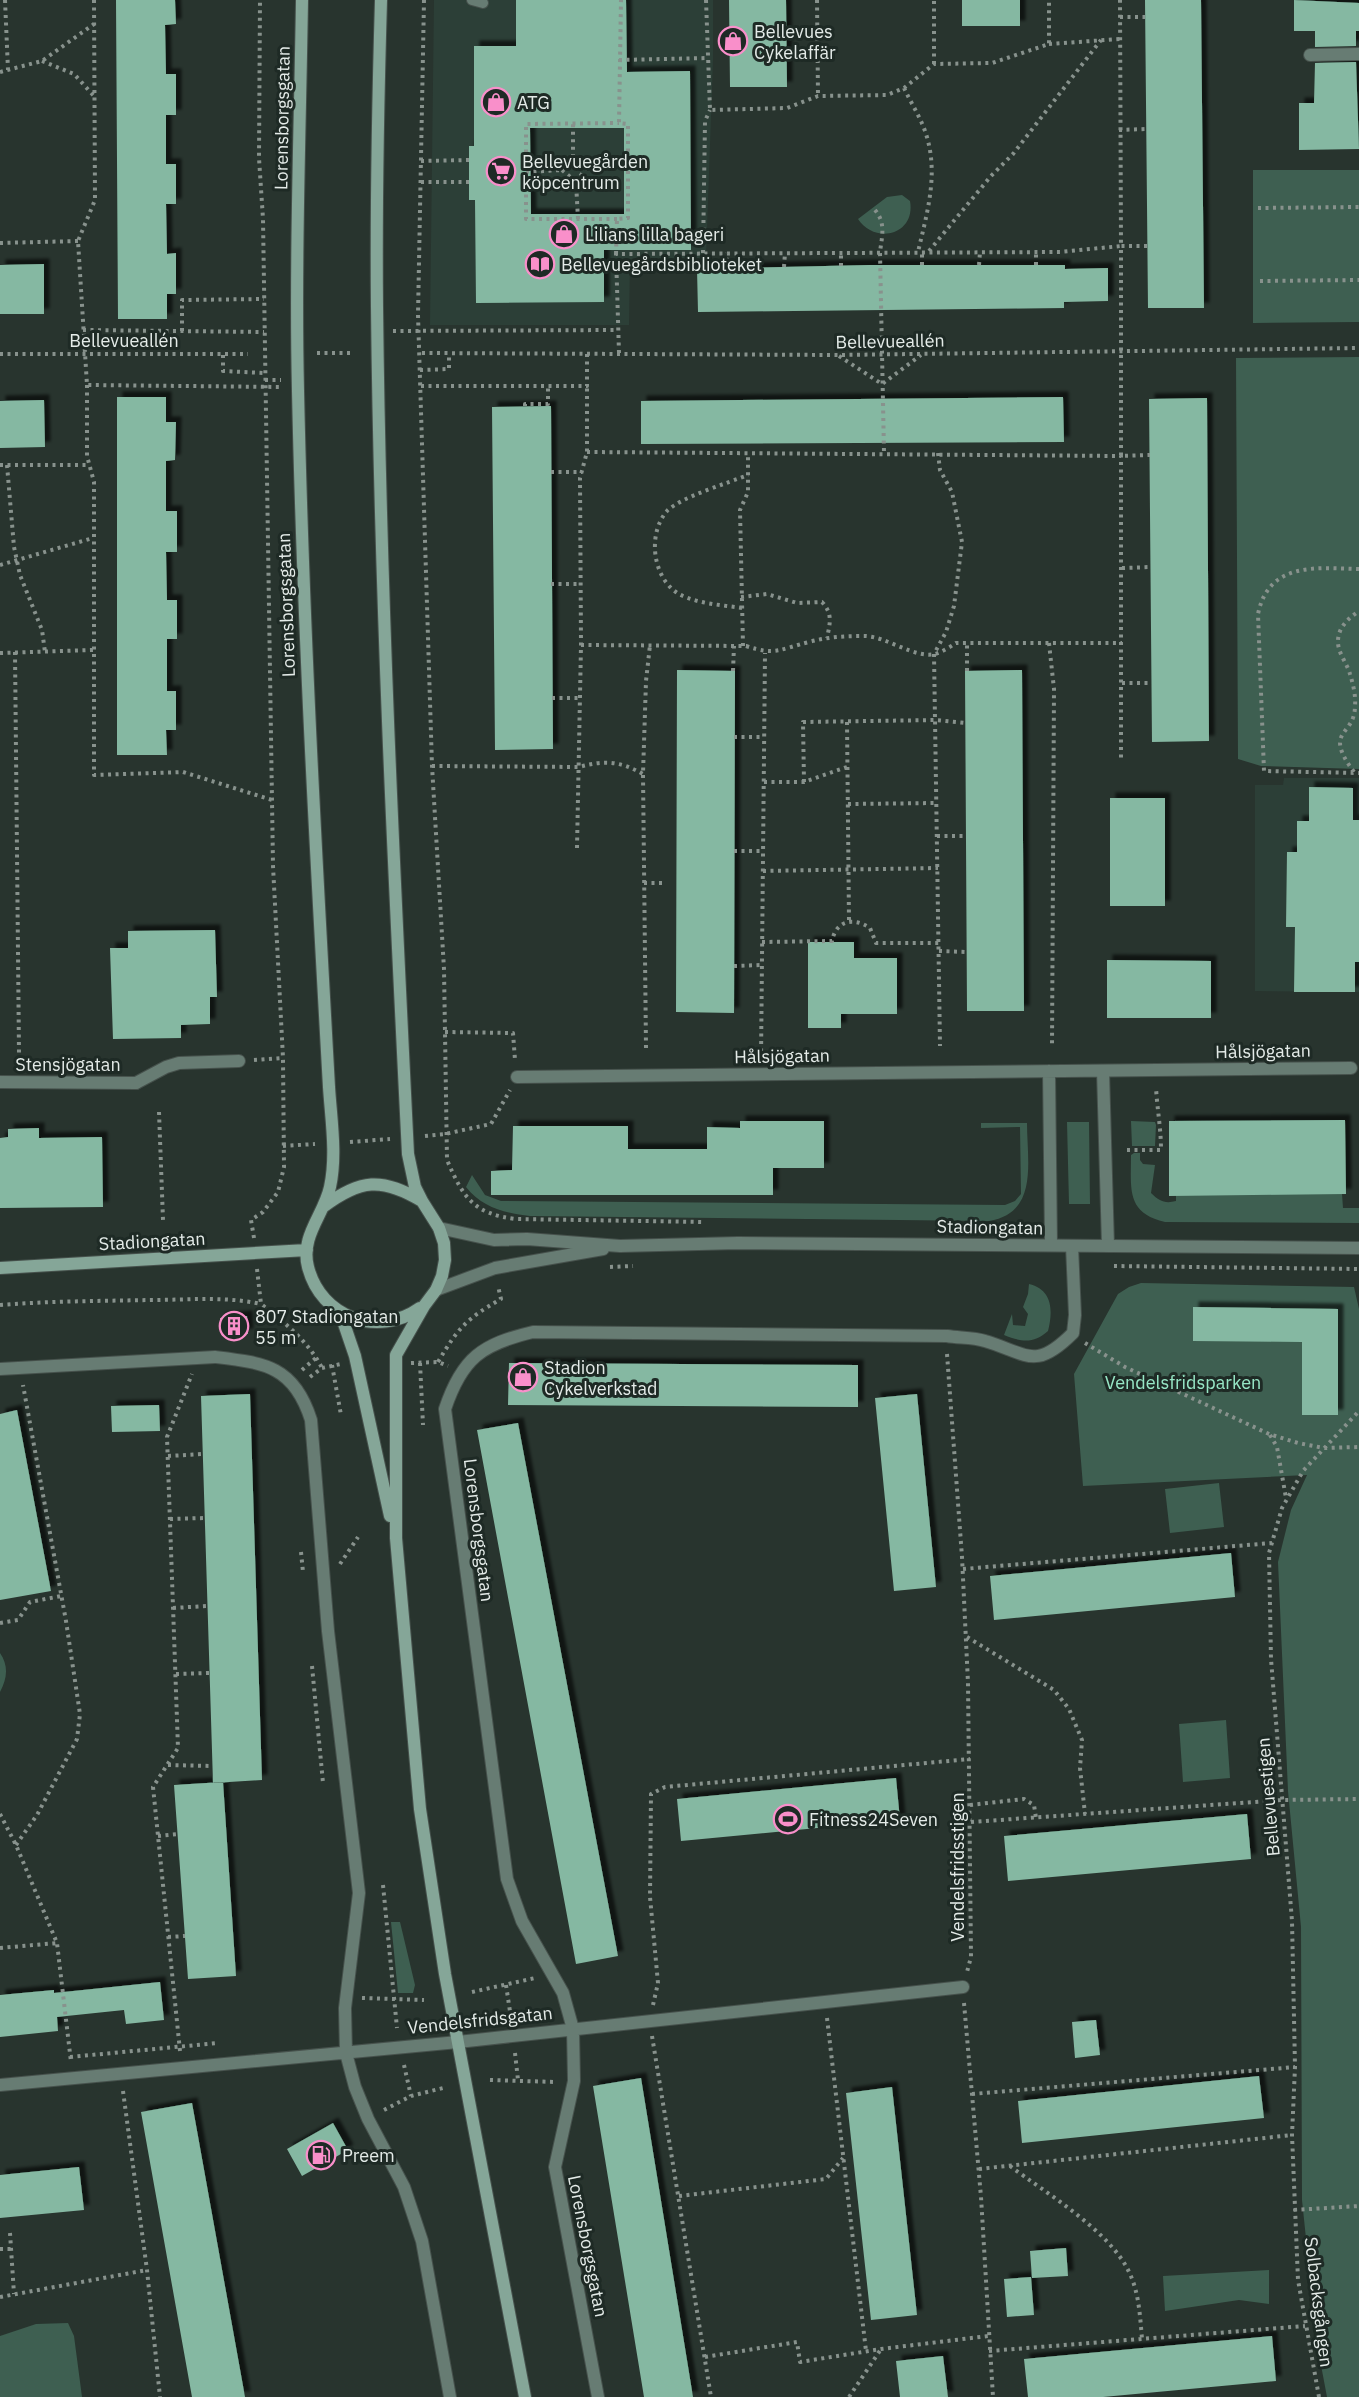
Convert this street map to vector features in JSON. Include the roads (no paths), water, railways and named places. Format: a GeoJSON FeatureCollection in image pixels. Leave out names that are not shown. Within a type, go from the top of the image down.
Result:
{"type":"FeatureCollection","features":[{"type":"Feature","properties":{"kind":"main road","name":"Lorensborgsgatan"},"geometry":{"type":"LineString","coordinates":[[302,0],[298,387],[306,655],[317,902],[332,1143],[330,1189],[310,1232],[307,1264],[320,1292],[340,1312],[357,1320],[374,1323],[392,1322],[409,1316],[424,1305]]}},
{"type":"Feature","properties":{"kind":"main road","name":"Lorensborgsgatan"},"geometry":{"type":"LineString","coordinates":[[381,0],[377,147],[377,331],[390,812],[410,1166],[422,1201],[444,1243],[445,1260],[436,1290],[424,1305],[396,1355],[396,1538],[420,1809],[445,1971],[525,2397]]}},
{"type":"Feature","properties":{"kind":"main road","name":"Lorensborgsgatan"},"geometry":{"type":"LineString","coordinates":[[323,1207],[344,1191],[364,1185],[386,1185],[405,1191],[422,1201]]}},
{"type":"Feature","properties":{"kind":"main road","name":"Stadiongatan"},"geometry":{"type":"LineString","coordinates":[[0,1268],[307,1250]]}},
{"type":"Feature","properties":{"kind":"main road","name":"Lorensborgsgatan"},"geometry":{"type":"LineString","coordinates":[[340,1312],[356,1356],[396,1538]]}},
{"type":"Feature","properties":{"kind":"street"},"geometry":{"type":"LineString","coordinates":[[1310,55],[1359,54]]}},
{"type":"Feature","properties":{"kind":"street","name":"Stensjögatan"},"geometry":{"type":"LineString","coordinates":[[0,1082],[136,1083],[178,1063],[239,1061]]}},
{"type":"Feature","properties":{"kind":"street","name":"Hålsjögatan"},"geometry":{"type":"LineString","coordinates":[[517,1077],[1351,1068]]}},
{"type":"Feature","properties":{"kind":"street"},"geometry":{"type":"LineString","coordinates":[[1048,1071],[1051,1245]]}},
{"type":"Feature","properties":{"kind":"street"},"geometry":{"type":"LineString","coordinates":[[1103,1071],[1108,1246]]}},
{"type":"Feature","properties":{"kind":"street","name":"Stadiongatan"},"geometry":{"type":"LineString","coordinates":[[438,1228],[494,1240],[527,1239],[620,1246],[738,1242],[1359,1248]]}},
{"type":"Feature","properties":{"kind":"street","name":"Stadiongatan"},"geometry":{"type":"LineString","coordinates":[[436,1290],[495,1268],[620,1246]]}},
{"type":"Feature","properties":{"kind":"street","name":"Lorensborgsgatan"},"geometry":{"type":"LineString","coordinates":[[598,2397],[555,2167],[574,2081],[573,2029],[563,1993],[522,1921],[507,1879],[445,1409],[452,1390],[461,1373],[481,1350],[505,1338],[533,1332],[947,1336],[984,1341],[1033,1357],[1047,1353],[1061,1345],[1073,1333],[1075,1315],[1072,1246]]}},
{"type":"Feature","properties":{"kind":"street"},"geometry":{"type":"LineString","coordinates":[[0,1369],[215,1357],[267,1365],[280,1372],[301,1396],[311,1420],[328,1631],[359,1893],[345,2008],[346,2053],[359,2097],[404,2187],[422,2241],[450,2397]]}},
{"type":"Feature","properties":{"kind":"street","name":"Vendelsfridsgatan"},"geometry":{"type":"LineString","coordinates":[[0,2085],[458,2042],[963,1987]]}},
{"type":"Feature","properties":{"kind":"place","name":"Bellevues Cykelaffär"},"geometry":{"type":"Point","coordinates":[733,41]}},
{"type":"Feature","properties":{"kind":"place","name":"ATG"},"geometry":{"type":"Point","coordinates":[496,102]}},
{"type":"Feature","properties":{"kind":"place","name":"Bellevuegården köpcentrum"},"geometry":{"type":"Point","coordinates":[501,171]}},
{"type":"Feature","properties":{"kind":"place","name":"Lilians lilla bageri"},"geometry":{"type":"Point","coordinates":[564,234]}},
{"type":"Feature","properties":{"kind":"place","name":"Bellevuegårdsbiblioteket"},"geometry":{"type":"Point","coordinates":[540,264]}},
{"type":"Feature","properties":{"kind":"place","name":"807 Stadiongatan 55 m"},"geometry":{"type":"Point","coordinates":[234,1326]}},
{"type":"Feature","properties":{"kind":"place","name":"Stadion Cykelverkstad"},"geometry":{"type":"Point","coordinates":[523,1377]}},
{"type":"Feature","properties":{"kind":"place","name":"Fitness24Seven"},"geometry":{"type":"Point","coordinates":[788,1819]}},
{"type":"Feature","properties":{"kind":"place","name":"Preem"},"geometry":{"type":"Point","coordinates":[321,2155]}},
{"type":"Feature","properties":{"kind":"park label","name":"Vendelsfridsparken"},"geometry":{"type":"Point","coordinates":[1183,1382]}}]}
